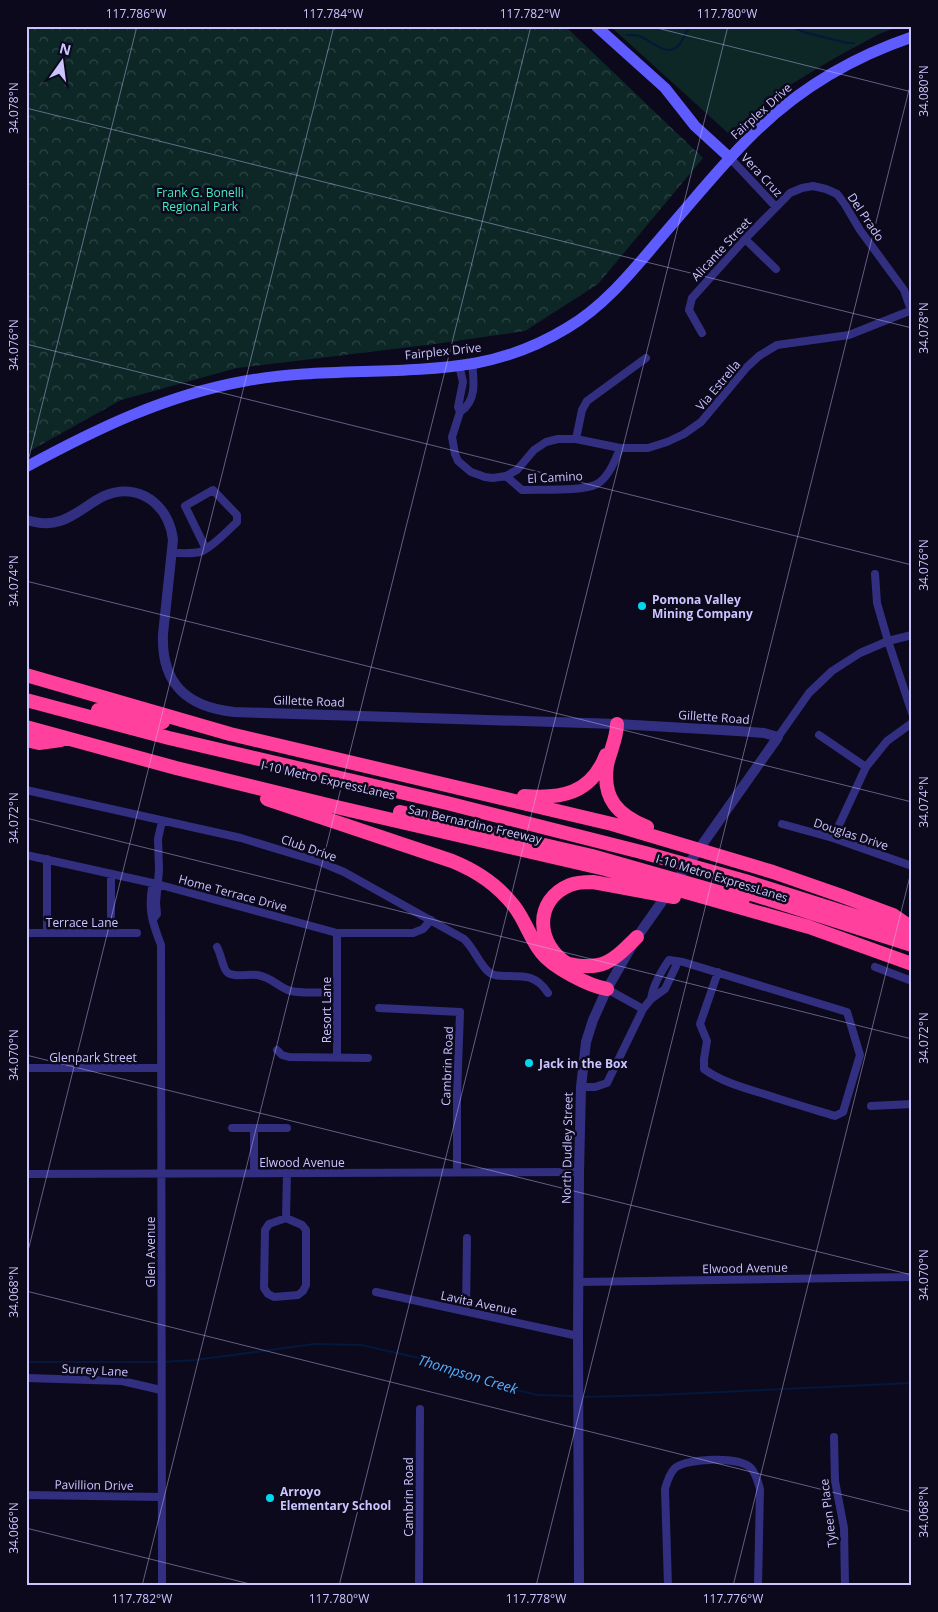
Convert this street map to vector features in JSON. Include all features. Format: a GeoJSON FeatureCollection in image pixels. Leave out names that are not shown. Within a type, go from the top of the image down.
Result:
{"type":"FeatureCollection","features":[{"type":"Feature","properties":{"kind":"highway"},"geometry":{"type":"LineString","coordinates":[[26,675],[230,734],[612,824],[773,872],[893,915],[912,928]]}},
{"type":"Feature","properties":{"kind":"highway"},"geometry":{"type":"LineString","coordinates":[[26,699],[230,734]]}},
{"type":"Feature","properties":{"kind":"highway","name":"San Bernardino Freeway"},"geometry":{"type":"LineString","coordinates":[[26,699],[169,738],[447,802],[618,846],[745,881],[912,934]]}},
{"type":"Feature","properties":{"kind":"highway"},"geometry":{"type":"LineString","coordinates":[[26,708],[84,723],[104,720]]}},
{"type":"Feature","properties":{"kind":"highway","name":"I-10 Metro ExpressLanes"},"geometry":{"type":"LineString","coordinates":[[26,718],[170,757],[292,787],[537,843],[628,866],[770,907],[912,954]]}},
{"type":"Feature","properties":{"kind":"highway"},"geometry":{"type":"LineString","coordinates":[[463,790],[544,798],[570,793],[588,782],[602,765],[613,730],[617,724]]}},
{"type":"Feature","properties":{"kind":"highway"},"geometry":{"type":"LineString","coordinates":[[617,724],[617,731],[607,765],[606,779],[610,800],[616,808],[634,822],[713,854]]}},
{"type":"Feature","properties":{"kind":"highway","name":"San Bernardino Freeway"},"geometry":{"type":"LineString","coordinates":[[26,727],[176,768],[605,869],[809,928],[912,964]]}},
{"type":"Feature","properties":{"kind":"highway"},"geometry":{"type":"LineString","coordinates":[[26,740],[39,743],[70,739]]}},
{"type":"Feature","properties":{"kind":"highway"},"geometry":{"type":"LineString","coordinates":[[176,768],[452,860],[470,868],[495,884],[515,907],[546,959],[597,987],[607,990]]}},
{"type":"Feature","properties":{"kind":"highway","name":"I-10 Metro ExpressLanes"},"geometry":{"type":"LineString","coordinates":[[447,802],[467,818],[705,879],[912,945]]}},
{"type":"Feature","properties":{"kind":"highway"},"geometry":{"type":"LineString","coordinates":[[607,990],[601,981],[565,963],[546,942],[542,921],[545,910],[551,900],[569,885],[580,882],[593,882],[734,906]]}},
{"type":"Feature","properties":{"kind":"highway"},"geometry":{"type":"LineString","coordinates":[[565,963],[592,966],[609,962],[618,956],[637,937]]}},
{"type":"Feature","properties":{"kind":"main road"},"geometry":{"type":"LineString","coordinates":[[596,26],[665,88],[695,126],[730,158]]}},
{"type":"Feature","properties":{"kind":"main road","name":"Fairplex Drive"},"geometry":{"type":"LineString","coordinates":[[26,468],[115,421],[164,402],[204,390],[245,381],[298,374],[432,368],[458,365],[510,354],[540,343],[568,327],[612,293],[730,158],[756,131],[799,94],[835,71],[892,44],[912,37]]}},
{"type":"Feature","properties":{"kind":"street","name":"Vera Cruz"},"geometry":{"type":"LineString","coordinates":[[730,158],[776,207]]}},
{"type":"Feature","properties":{"kind":"street","name":"Del Prado"},"geometry":{"type":"LineString","coordinates":[[776,207],[790,193],[802,188],[813,186],[837,194],[860,230],[904,290],[911,310]]}},
{"type":"Feature","properties":{"kind":"street","name":"Alicante Street"},"geometry":{"type":"LineString","coordinates":[[702,333],[689,310],[692,298],[776,207]]}},
{"type":"Feature","properties":{"kind":"street"},"geometry":{"type":"LineString","coordinates":[[745,239],[776,269]]}},
{"type":"Feature","properties":{"kind":"street","name":"Via Estrella"},"geometry":{"type":"LineString","coordinates":[[506,476],[517,470],[534,450],[546,442],[558,438],[576,439],[620,448],[648,448],[667,442],[684,434],[701,422],[747,366],[759,356],[777,346],[850,335],[911,310]]}},
{"type":"Feature","properties":{"kind":"street"},"geometry":{"type":"LineString","coordinates":[[576,439],[582,410],[587,401],[646,358]]}},
{"type":"Feature","properties":{"kind":"street"},"geometry":{"type":"LineString","coordinates":[[460,412],[466,408],[473,393],[472,363]]}},
{"type":"Feature","properties":{"kind":"street"},"geometry":{"type":"LineString","coordinates":[[458,365],[462,391],[458,407],[460,412],[452,437],[458,461],[477,475],[493,478],[506,476]]}},
{"type":"Feature","properties":{"kind":"street"},"geometry":{"type":"LineString","coordinates":[[462,391],[473,393]]}},
{"type":"Feature","properties":{"kind":"street","name":"El Camino"},"geometry":{"type":"LineString","coordinates":[[506,476],[522,490],[585,488],[598,484],[613,465],[620,448]]}},
{"type":"Feature","properties":{"kind":"street"},"geometry":{"type":"LineString","coordinates":[[172,553],[193,553],[206,549],[237,522],[237,515],[213,490],[186,506],[206,549]]}},
{"type":"Feature","properties":{"kind":"street","name":"Gillette Road"},"geometry":{"type":"LineString","coordinates":[[26,520],[44,524],[56,522],[116,492],[138,494],[159,506],[172,528],[173,540],[162,650],[166,666],[178,688],[188,698],[217,710],[617,724],[738,730],[764,733],[778,737]]}},
{"type":"Feature","properties":{"kind":"street"},"geometry":{"type":"LineString","coordinates":[[875,574],[878,603],[888,641],[912,713]]}},
{"type":"Feature","properties":{"kind":"street"},"geometry":{"type":"LineString","coordinates":[[778,737],[809,693],[832,671],[860,653],[888,641],[912,635]]}},
{"type":"Feature","properties":{"kind":"street"},"geometry":{"type":"LineString","coordinates":[[832,838],[866,767],[887,741],[912,723]]}},
{"type":"Feature","properties":{"kind":"street"},"geometry":{"type":"LineString","coordinates":[[819,735],[866,767]]}},
{"type":"Feature","properties":{"kind":"street","name":"North Dudley Street"},"geometry":{"type":"LineString","coordinates":[[579,1586],[578,1282],[580,1087],[586,1042],[593,1020],[607,990],[637,937],[778,737]]}},
{"type":"Feature","properties":{"kind":"street","name":"Club Drive"},"geometry":{"type":"LineString","coordinates":[[26,790],[241,838],[332,866],[464,939],[471,945],[486,970],[491,974],[499,976],[525,976],[536,980],[544,986],[548,994]]}},
{"type":"Feature","properties":{"kind":"street","name":"Glen Avenue"},"geometry":{"type":"LineString","coordinates":[[162,821],[158,839],[159,870],[156,884],[152,888],[157,914],[153,919],[161,945],[162,1586]]}},
{"type":"Feature","properties":{"kind":"street","name":"Douglas Drive"},"geometry":{"type":"LineString","coordinates":[[782,824],[832,838],[912,866]]}},
{"type":"Feature","properties":{"kind":"street","name":"Home Terrace Drive"},"geometry":{"type":"LineString","coordinates":[[26,855],[156,884],[337,933],[413,933],[423,929],[431,920]]}},
{"type":"Feature","properties":{"kind":"street"},"geometry":{"type":"LineString","coordinates":[[47,859],[47,933]]}},
{"type":"Feature","properties":{"kind":"street"},"geometry":{"type":"LineString","coordinates":[[111,874],[111,933]]}},
{"type":"Feature","properties":{"kind":"street","name":"Terrace Lane"},"geometry":{"type":"LineString","coordinates":[[26,933],[137,933]]}},
{"type":"Feature","properties":{"kind":"street","name":"Resort Lane"},"geometry":{"type":"LineString","coordinates":[[337,933],[337,1057],[368,1058]]}},
{"type":"Feature","properties":{"kind":"street"},"geometry":{"type":"LineString","coordinates":[[217,947],[222,955],[226,972],[233,975],[257,975],[267,978],[292,992],[337,992]]}},
{"type":"Feature","properties":{"kind":"street"},"geometry":{"type":"LineString","coordinates":[[651,999],[652,988],[669,960],[718,972],[847,1012],[860,1055],[843,1112],[835,1116],[784,1101],[729,1083],[713,1076],[704,1068],[707,1041],[700,1024],[718,972]]}},
{"type":"Feature","properties":{"kind":"street"},"geometry":{"type":"LineString","coordinates":[[580,1087],[594,1087],[607,1083],[643,1008],[668,985],[676,966],[675,961]]}},
{"type":"Feature","properties":{"kind":"street"},"geometry":{"type":"LineString","coordinates":[[875,967],[912,981]]}},
{"type":"Feature","properties":{"kind":"street"},"geometry":{"type":"LineString","coordinates":[[658,978],[668,985]]}},
{"type":"Feature","properties":{"kind":"street"},"geometry":{"type":"LineString","coordinates":[[607,990],[643,1008]]}},
{"type":"Feature","properties":{"kind":"street","name":"Cambrin Road"},"geometry":{"type":"LineString","coordinates":[[379,1008],[460,1012],[457,1172]]}},
{"type":"Feature","properties":{"kind":"street"},"geometry":{"type":"LineString","coordinates":[[277,1050],[282,1055],[289,1057],[337,1057]]}},
{"type":"Feature","properties":{"kind":"street","name":"Glenpark Street"},"geometry":{"type":"LineString","coordinates":[[26,1068],[160,1068]]}},
{"type":"Feature","properties":{"kind":"street"},"geometry":{"type":"LineString","coordinates":[[871,1106],[912,1104]]}},
{"type":"Feature","properties":{"kind":"street"},"geometry":{"type":"LineString","coordinates":[[232,1128],[287,1128]]}},
{"type":"Feature","properties":{"kind":"street"},"geometry":{"type":"LineString","coordinates":[[254,1128],[254,1173]]}},
{"type":"Feature","properties":{"kind":"street","name":"Elwood Avenue"},"geometry":{"type":"LineString","coordinates":[[26,1174],[579,1172]]}},
{"type":"Feature","properties":{"kind":"street"},"geometry":{"type":"LineString","coordinates":[[286,1218],[287,1173]]}},
{"type":"Feature","properties":{"kind":"street"},"geometry":{"type":"LineString","coordinates":[[286,1218],[302,1225],[306,1230],[306,1284],[304,1291],[298,1295],[274,1297],[268,1294],[264,1288],[265,1230],[269,1224],[286,1218]]}},
{"type":"Feature","properties":{"kind":"street"},"geometry":{"type":"LineString","coordinates":[[466,1311],[467,1238]]}},
{"type":"Feature","properties":{"kind":"street","name":"Elwood Avenue"},"geometry":{"type":"LineString","coordinates":[[578,1282],[912,1277]]}},
{"type":"Feature","properties":{"kind":"street","name":"Lavita Avenue"},"geometry":{"type":"LineString","coordinates":[[376,1292],[578,1336]]}},
{"type":"Feature","properties":{"kind":"street","name":"Surrey Lane"},"geometry":{"type":"LineString","coordinates":[[26,1378],[122,1381],[161,1390]]}},
{"type":"Feature","properties":{"kind":"street","name":"Cambrin Road"},"geometry":{"type":"LineString","coordinates":[[420,1409],[420,1586]]}},
{"type":"Feature","properties":{"kind":"street","name":"Tyleen Place"},"geometry":{"type":"LineString","coordinates":[[834,1437],[835,1481],[844,1528],[845,1586]]}},
{"type":"Feature","properties":{"kind":"street"},"geometry":{"type":"LineString","coordinates":[[668,1586],[665,1489],[667,1480],[673,1470],[683,1463],[695,1461],[732,1461],[749,1466],[756,1475],[760,1490],[758,1586]]}},
{"type":"Feature","properties":{"kind":"street","name":"Pavillion Drive"},"geometry":{"type":"LineString","coordinates":[[26,1495],[162,1497]]}},
{"type":"Feature","properties":{"kind":"green space","name":"Frank G. Bonelli Regional Park"},"geometry":{"type":"Polygon","coordinates":[[[26,26],[565,26],[703,158],[598,284],[525,331],[237,368],[121,400],[26,453],[26,26]]]}},
{"type":"Feature","properties":{"kind":"green space"},"geometry":{"type":"Polygon","coordinates":[[[610,26],[900,26],[879,34],[833,59],[777,93],[736,132],[728,133],[610,26]]]}},
{"type":"Feature","properties":{"kind":"waterway"},"geometry":{"type":"LineString","coordinates":[[627,35],[639,36],[658,47],[668,50],[678,46],[691,26]]}},
{"type":"Feature","properties":{"kind":"waterway"},"geometry":{"type":"LineString","coordinates":[[791,26],[803,32],[854,43]]}},
{"type":"Feature","properties":{"kind":"waterway","name":"Thompson Creek"},"geometry":{"type":"LineString","coordinates":[[163,1362],[195,1360],[315,1344],[361,1345],[437,1362],[513,1389],[537,1395],[575,1396]]}},
{"type":"Feature","properties":{"kind":"waterway","name":"Thompson Creek"},"geometry":{"type":"LineString","coordinates":[[26,1362],[158,1362]]}},
{"type":"Feature","properties":{"kind":"waterway","name":"Thompson Creek"},"geometry":{"type":"LineString","coordinates":[[582,1397],[912,1383]]}},
{"type":"Feature","properties":{"kind":"place","name":"Pomona Valley Mining Company"},"geometry":{"type":"Point","coordinates":[642,606]}},
{"type":"Feature","properties":{"kind":"place","name":"Jack in the Box"},"geometry":{"type":"Point","coordinates":[529,1063]}},
{"type":"Feature","properties":{"kind":"place","name":"Arroyo Elementary School"},"geometry":{"type":"Point","coordinates":[270,1498]}}]}
